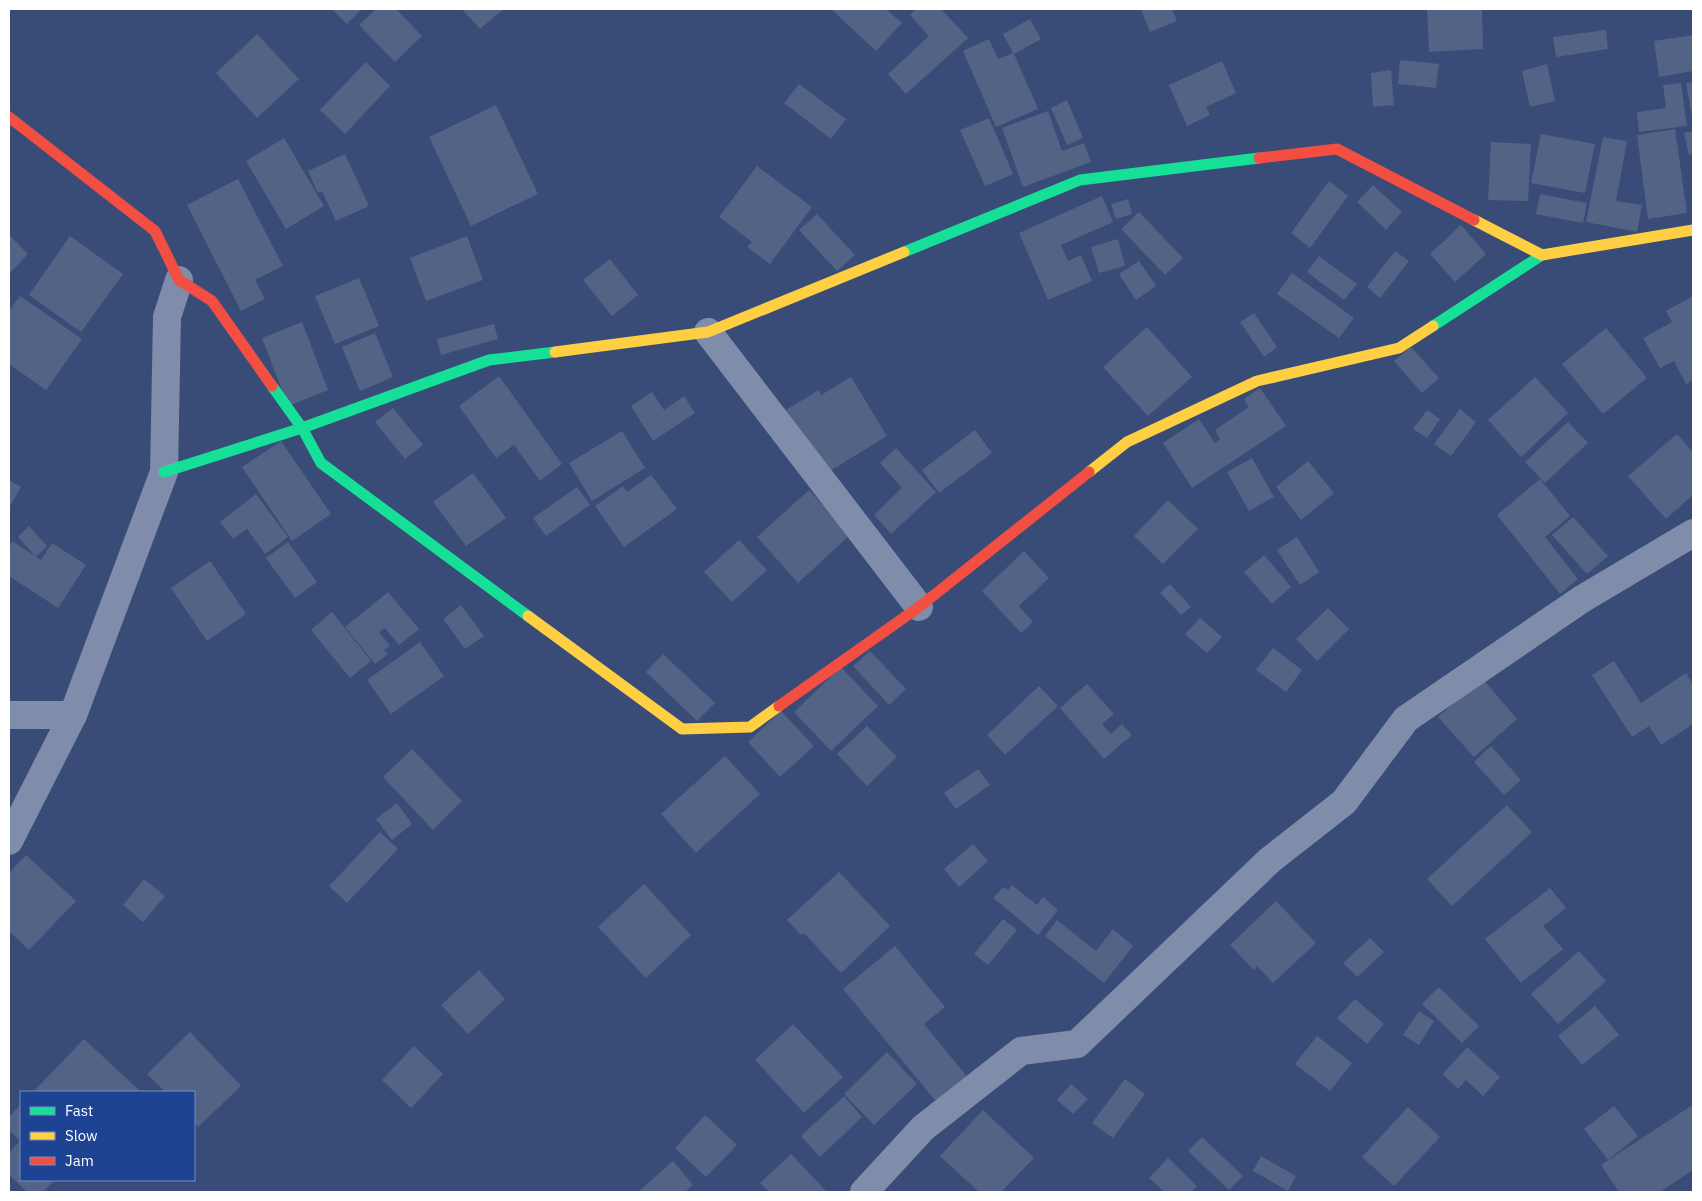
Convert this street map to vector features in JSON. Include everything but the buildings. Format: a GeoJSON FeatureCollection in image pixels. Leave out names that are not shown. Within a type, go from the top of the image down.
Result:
{"type":"FeatureCollection","features":[{"type":"Feature","properties":{"kind":"street"},"geometry":{"type":"LineString","coordinates":[[9,117],[155,231],[179,280],[212,301],[302,428],[321,463],[682,729],[750,727],[919,607],[1127,442],[1257,381],[1400,348],[1542,255],[1693,230]]}},
{"type":"Feature","properties":{"kind":"street"},"geometry":{"type":"LineString","coordinates":[[164,472],[302,428],[489,360],[708,332],[1080,180],[1337,148],[1542,255]]}},
{"type":"Feature","properties":{"kind":"street"},"geometry":{"type":"LineString","coordinates":[[9,841],[73,715],[164,472],[167,317],[179,280]]}},
{"type":"Feature","properties":{"kind":"street"},"geometry":{"type":"LineString","coordinates":[[708,332],[919,607]]}},
{"type":"Feature","properties":{"kind":"street"},"geometry":{"type":"LineString","coordinates":[[864,1192],[923,1128],[1021,1051],[1077,1044],[1270,860],[1344,802],[1406,719],[1582,599],[1693,533]]}},
{"type":"Feature","properties":{"kind":"street"},"geometry":{"type":"LineString","coordinates":[[9,715],[73,715]]}},
{"type":"Feature","properties":{"kind":"traffic: fast"},"geometry":{"type":"LineString","coordinates":[[904,252],[1080,180],[1259,158]]}},
{"type":"Feature","properties":{"kind":"traffic: fast"},"geometry":{"type":"LineString","coordinates":[[1433,326],[1542,255]]}},
{"type":"Feature","properties":{"kind":"traffic: fast"},"geometry":{"type":"LineString","coordinates":[[164,472],[302,428],[489,360],[555,352]]}},
{"type":"Feature","properties":{"kind":"traffic: fast"},"geometry":{"type":"LineString","coordinates":[[272,386],[302,428],[321,463],[528,616]]}},
{"type":"Feature","properties":{"kind":"traffic: slow"},"geometry":{"type":"LineString","coordinates":[[1474,220],[1542,255],[1693,230]]}},
{"type":"Feature","properties":{"kind":"traffic: slow"},"geometry":{"type":"LineString","coordinates":[[555,352],[708,332],[904,252]]}},
{"type":"Feature","properties":{"kind":"traffic: slow"},"geometry":{"type":"LineString","coordinates":[[1089,472],[1127,442],[1257,381],[1399,348],[1433,326]]}},
{"type":"Feature","properties":{"kind":"traffic: slow"},"geometry":{"type":"LineString","coordinates":[[528,616],[682,729],[750,727],[779,706]]}},
{"type":"Feature","properties":{"kind":"traffic: jam"},"geometry":{"type":"LineString","coordinates":[[9,117],[155,231],[179,280],[212,301],[272,386]]}},
{"type":"Feature","properties":{"kind":"traffic: jam"},"geometry":{"type":"LineString","coordinates":[[1259,158],[1337,149],[1474,220]]}},
{"type":"Feature","properties":{"kind":"traffic: jam"},"geometry":{"type":"LineString","coordinates":[[779,706],[919,607],[1089,472]]}}]}
